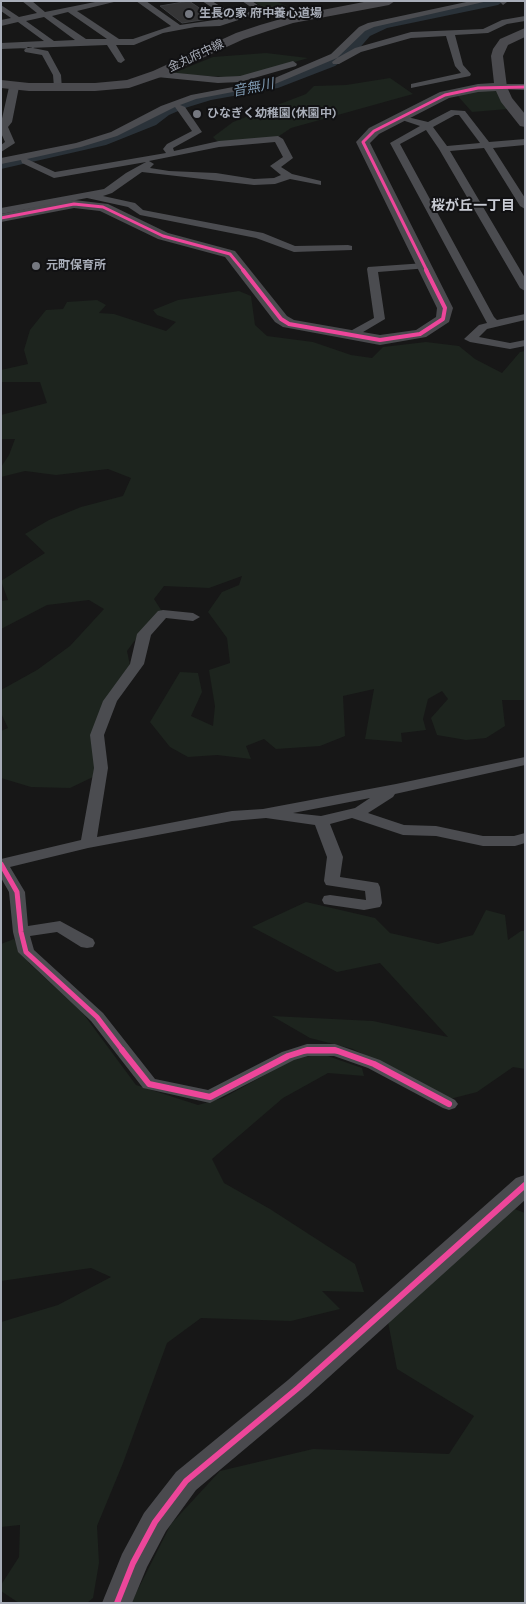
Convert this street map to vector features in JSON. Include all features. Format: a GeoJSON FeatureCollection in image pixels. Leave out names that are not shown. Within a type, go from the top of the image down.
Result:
{"type":"FeatureCollection","features":[{"type":"Feature","properties":{"kind":"street"},"geometry":{"type":"LineString","coordinates":[[26,1],[84,42]]}},
{"type":"Feature","properties":{"kind":"street"},"geometry":{"type":"LineString","coordinates":[[57,1],[113,42],[121,60]]}},
{"type":"Feature","properties":{"kind":"street"},"geometry":{"type":"LineString","coordinates":[[1,23],[68,8],[114,1]]}},
{"type":"Feature","properties":{"kind":"street"},"geometry":{"type":"LineString","coordinates":[[140,1],[178,27]]}},
{"type":"Feature","properties":{"kind":"street"},"geometry":{"type":"LineString","coordinates":[[206,1],[235,18]]}},
{"type":"Feature","properties":{"kind":"street"},"geometry":{"type":"LineString","coordinates":[[1,48],[84,42],[134,42],[148,34],[178,27],[220,23],[262,10],[246,1]]}},
{"type":"Feature","properties":{"kind":"street"},"geometry":{"type":"LineString","coordinates":[[325,13],[366,1]]}},
{"type":"Feature","properties":{"kind":"street","name":"金丸府中線"},"geometry":{"type":"LineString","coordinates":[[8,85],[95,87],[129,84],[157,74],[240,36],[292,20],[389,1]]}},
{"type":"Feature","properties":{"kind":"street"},"geometry":{"type":"LineString","coordinates":[[1,160],[101,138],[135,124],[172,105],[194,97],[272,82],[316,65],[342,51],[362,29],[371,25],[484,1]]}},
{"type":"Feature","properties":{"kind":"street"},"geometry":{"type":"LineString","coordinates":[[68,8],[91,2]]}},
{"type":"Feature","properties":{"kind":"street"},"geometry":{"type":"LineString","coordinates":[[1,7],[53,44]]}},
{"type":"Feature","properties":{"kind":"street"},"geometry":{"type":"LineString","coordinates":[[1,19],[18,18]]}},
{"type":"Feature","properties":{"kind":"street"},"geometry":{"type":"LineString","coordinates":[[157,74],[203,79],[240,79],[342,51],[356,50],[411,35],[485,31],[505,22],[525,18]]}},
{"type":"Feature","properties":{"kind":"street"},"geometry":{"type":"LineString","coordinates":[[525,32],[504,42],[497,56],[501,87],[506,100],[525,123]]}},
{"type":"Feature","properties":{"kind":"street"},"geometry":{"type":"LineString","coordinates":[[414,86],[467,74],[460,66],[455,55],[453,39],[449,33]]}},
{"type":"Feature","properties":{"kind":"street"},"geometry":{"type":"LineString","coordinates":[[7,37],[19,46]]}},
{"type":"Feature","properties":{"kind":"street"},"geometry":{"type":"LineString","coordinates":[[1,48],[33,50],[45,53],[57,75],[59,87]]}},
{"type":"Feature","properties":{"kind":"street"},"geometry":{"type":"LineString","coordinates":[[334,63],[356,50]]}},
{"type":"Feature","properties":{"kind":"street"},"geometry":{"type":"LineString","coordinates":[[1,149],[10,143],[3,129],[8,85]]}},
{"type":"Feature","properties":{"kind":"street"},"geometry":{"type":"LineString","coordinates":[[1,218],[74,204],[103,207],[163,236],[218,249],[230,254],[281,319],[289,324],[380,340],[420,334],[432,328],[443,319],[445,308],[363,142],[374,132],[445,95],[478,88],[525,87]]}},
{"type":"Feature","properties":{"kind":"street"},"geometry":{"type":"LineString","coordinates":[[1,166],[107,143],[152,125],[179,108],[205,100]]}},
{"type":"Feature","properties":{"kind":"street"},"geometry":{"type":"LineString","coordinates":[[171,154],[168,149],[170,146],[197,132],[182,109],[179,108]]}},
{"type":"Feature","properties":{"kind":"street"},"geometry":{"type":"LineString","coordinates":[[494,323],[489,319],[395,143],[454,112],[462,113],[487,146],[525,206]]}},
{"type":"Feature","properties":{"kind":"street"},"geometry":{"type":"LineString","coordinates":[[402,117],[428,125],[525,288]]}},
{"type":"Feature","properties":{"kind":"street"},"geometry":{"type":"LineString","coordinates":[[25,161],[54,175],[197,150],[219,144],[278,139],[288,158],[275,166],[289,176],[318,183]]}},
{"type":"Feature","properties":{"kind":"street"},"geometry":{"type":"LineString","coordinates":[[444,149],[525,142]]}},
{"type":"Feature","properties":{"kind":"street"},"geometry":{"type":"LineString","coordinates":[[92,196],[108,191],[159,159],[157,157]]}},
{"type":"Feature","properties":{"kind":"street"},"geometry":{"type":"LineString","coordinates":[[141,169],[169,174],[216,176],[254,182],[276,181],[289,176]]}},
{"type":"Feature","properties":{"kind":"street"},"geometry":{"type":"LineString","coordinates":[[1,212],[77,196],[92,196],[131,205],[140,212],[259,235],[294,249],[348,248]]}},
{"type":"Feature","properties":{"kind":"street"},"geometry":{"type":"LineString","coordinates":[[1,212],[30,213]]}},
{"type":"Feature","properties":{"kind":"street"},"geometry":{"type":"LineString","coordinates":[[349,336],[380,319],[372,269],[425,266]]}},
{"type":"Feature","properties":{"kind":"street"},"geometry":{"type":"LineString","coordinates":[[525,317],[483,327],[470,339],[510,346],[525,343]]}},
{"type":"Feature","properties":{"kind":"street"},"geometry":{"type":"LineString","coordinates":[[88,843],[100,768],[96,735],[110,702],[137,664],[144,634],[163,614],[193,617]]}},
{"type":"Feature","properties":{"kind":"street"},"geometry":{"type":"LineString","coordinates":[[449,1104],[374,1064],[335,1050],[307,1050],[288,1056],[210,1097],[149,1084],[97,1017],[26,952],[21,932],[16,892],[1,864],[88,843],[232,816],[263,814],[524,763]]}},
{"type":"Feature","properties":{"kind":"street"},"geometry":{"type":"LineString","coordinates":[[263,814],[306,821],[321,821],[354,814],[396,789]]}},
{"type":"Feature","properties":{"kind":"street"},"geometry":{"type":"LineString","coordinates":[[354,814],[403,830],[444,832],[483,841],[522,843]]}},
{"type":"Feature","properties":{"kind":"street"},"geometry":{"type":"LineString","coordinates":[[321,821],[335,857],[332,881],[372,887],[374,903],[364,905],[330,900]]}},
{"type":"Feature","properties":{"kind":"street"},"geometry":{"type":"LineString","coordinates":[[21,932],[60,926],[87,942]]}},
{"type":"Feature","properties":{"kind":"street"},"geometry":{"type":"LineString","coordinates":[[116,1603],[132,1563],[155,1522],[186,1481],[298,1388],[525,1185]]}},
{"type":"Feature","properties":{"kind":"shaded area"},"geometry":{"type":"Polygon","coordinates":[[[253,1],[275,1],[287,6],[283,10],[269,11],[253,1]]]}},
{"type":"Feature","properties":{"kind":"shaded area"},"geometry":{"type":"Polygon","coordinates":[[[266,53],[308,58],[252,75],[227,77],[171,74],[213,57],[266,53]]]}},
{"type":"Feature","properties":{"kind":"shaded area"},"geometry":{"type":"Polygon","coordinates":[[[390,78],[413,94],[291,128],[276,138],[219,143],[213,137],[233,122],[306,94],[314,86],[346,85],[390,78]]]}},
{"type":"Feature","properties":{"kind":"shaded area"},"geometry":{"type":"Polygon","coordinates":[[[496,89],[508,109],[472,112],[456,94],[496,89]]]}},
{"type":"Feature","properties":{"kind":"shaded area"},"geometry":{"type":"Polygon","coordinates":[[[239,291],[251,296],[255,325],[267,336],[313,342],[351,355],[372,358],[383,347],[426,342],[459,346],[475,359],[502,373],[520,352],[525,351],[525,700],[502,700],[505,726],[486,738],[466,740],[437,735],[431,718],[448,699],[442,691],[428,699],[423,719],[426,730],[401,733],[402,742],[365,739],[374,689],[343,696],[345,736],[320,746],[276,749],[264,739],[246,746],[251,759],[217,755],[188,757],[170,747],[150,722],[180,672],[198,673],[202,692],[191,716],[213,726],[215,706],[209,670],[230,663],[227,638],[208,612],[222,592],[239,585],[242,576],[209,588],[164,586],[154,599],[163,613],[141,632],[127,651],[131,670],[107,700],[93,777],[70,788],[31,787],[1,778],[1,731],[8,728],[1,713],[1,690],[37,670],[70,646],[104,609],[89,600],[47,605],[1,629],[1,601],[8,600],[1,581],[45,553],[25,534],[49,520],[81,507],[123,496],[131,478],[108,469],[56,475],[25,471],[1,477],[1,467],[9,455],[15,439],[1,439],[1,415],[47,403],[40,382],[1,382],[1,370],[28,364],[24,350],[30,330],[46,310],[63,309],[67,302],[97,300],[106,305],[99,313],[114,314],[166,331],[176,322],[157,315],[153,310],[178,300],[239,291]]]}},
{"type":"Feature","properties":{"kind":"shaded area"},"geometry":{"type":"Polygon","coordinates":[[[306,902],[375,918],[390,933],[438,944],[473,935],[486,910],[505,915],[508,940],[521,931],[525,931],[525,1069],[513,1067],[477,1092],[450,1099],[353,1049],[310,1038],[272,1016],[373,1021],[448,1037],[380,963],[337,972],[252,927],[306,902]]]}},
{"type":"Feature","properties":{"kind":"shaded area"},"geometry":{"type":"Polygon","coordinates":[[[14,939],[29,963],[82,1012],[136,1085],[198,1105],[223,1098],[294,1059],[322,1054],[362,1068],[364,1076],[328,1073],[283,1098],[212,1159],[224,1183],[270,1209],[355,1264],[364,1292],[322,1291],[340,1309],[291,1321],[201,1318],[167,1343],[123,1463],[97,1526],[99,1563],[93,1598],[87,1603],[19,1603],[1,1591],[1,1585],[19,1557],[20,1525],[1,1527],[1,1322],[58,1305],[111,1277],[91,1268],[1,1281],[1,944],[14,939]]]}},
{"type":"Feature","properties":{"kind":"shaded area"},"geometry":{"type":"Polygon","coordinates":[[[512,1208],[525,1213],[525,1603],[131,1603],[171,1524],[220,1471],[313,1449],[449,1454],[474,1416],[397,1369],[388,1322],[512,1208]]]}},
{"type":"Feature","properties":{"kind":"building","name":"生長の家 府中養心道場"},"geometry":{"type":"Polygon","coordinates":[[[189,1],[214,18],[182,23],[160,6],[189,1]]]}},
{"type":"Feature","properties":{"kind":"waterway","name":"音無川"},"geometry":{"type":"LineString","coordinates":[[1,165],[101,142],[151,122],[164,112],[180,105],[209,96],[273,85],[330,63],[352,48],[365,33],[383,25],[498,1]]}},
{"type":"Feature","properties":{"kind":"cycle path"},"geometry":{"type":"LineString","coordinates":[[1,218],[74,204],[103,207],[163,236],[230,254],[281,319],[289,324],[380,340],[420,334],[432,328],[443,319],[445,308],[363,142],[374,131],[445,95],[478,88],[525,87]]}},
{"type":"Feature","properties":{"kind":"cycle path"},"geometry":{"type":"LineString","coordinates":[[1,864],[17,892],[21,932],[26,952],[97,1017],[149,1084],[210,1097],[288,1056],[307,1050],[335,1050],[374,1064],[449,1104]]}},
{"type":"Feature","properties":{"kind":"cycle path"},"geometry":{"type":"LineString","coordinates":[[117,1603],[133,1563],[155,1522],[186,1481],[298,1388],[525,1185]]}},
{"type":"Feature","properties":{"kind":"place","name":"生長の家 府中養心道場"},"geometry":{"type":"Point","coordinates":[189,14]}},
{"type":"Feature","properties":{"kind":"place","name":"ひなぎく幼稚園(休園中)"},"geometry":{"type":"Point","coordinates":[197,114]}},
{"type":"Feature","properties":{"kind":"place","name":"元町保育所"},"geometry":{"type":"Point","coordinates":[36,266]}},
{"type":"Feature","properties":{"kind":"district","name":"桜が丘一丁目"},"geometry":{"type":"Point","coordinates":[473,206]}}]}
